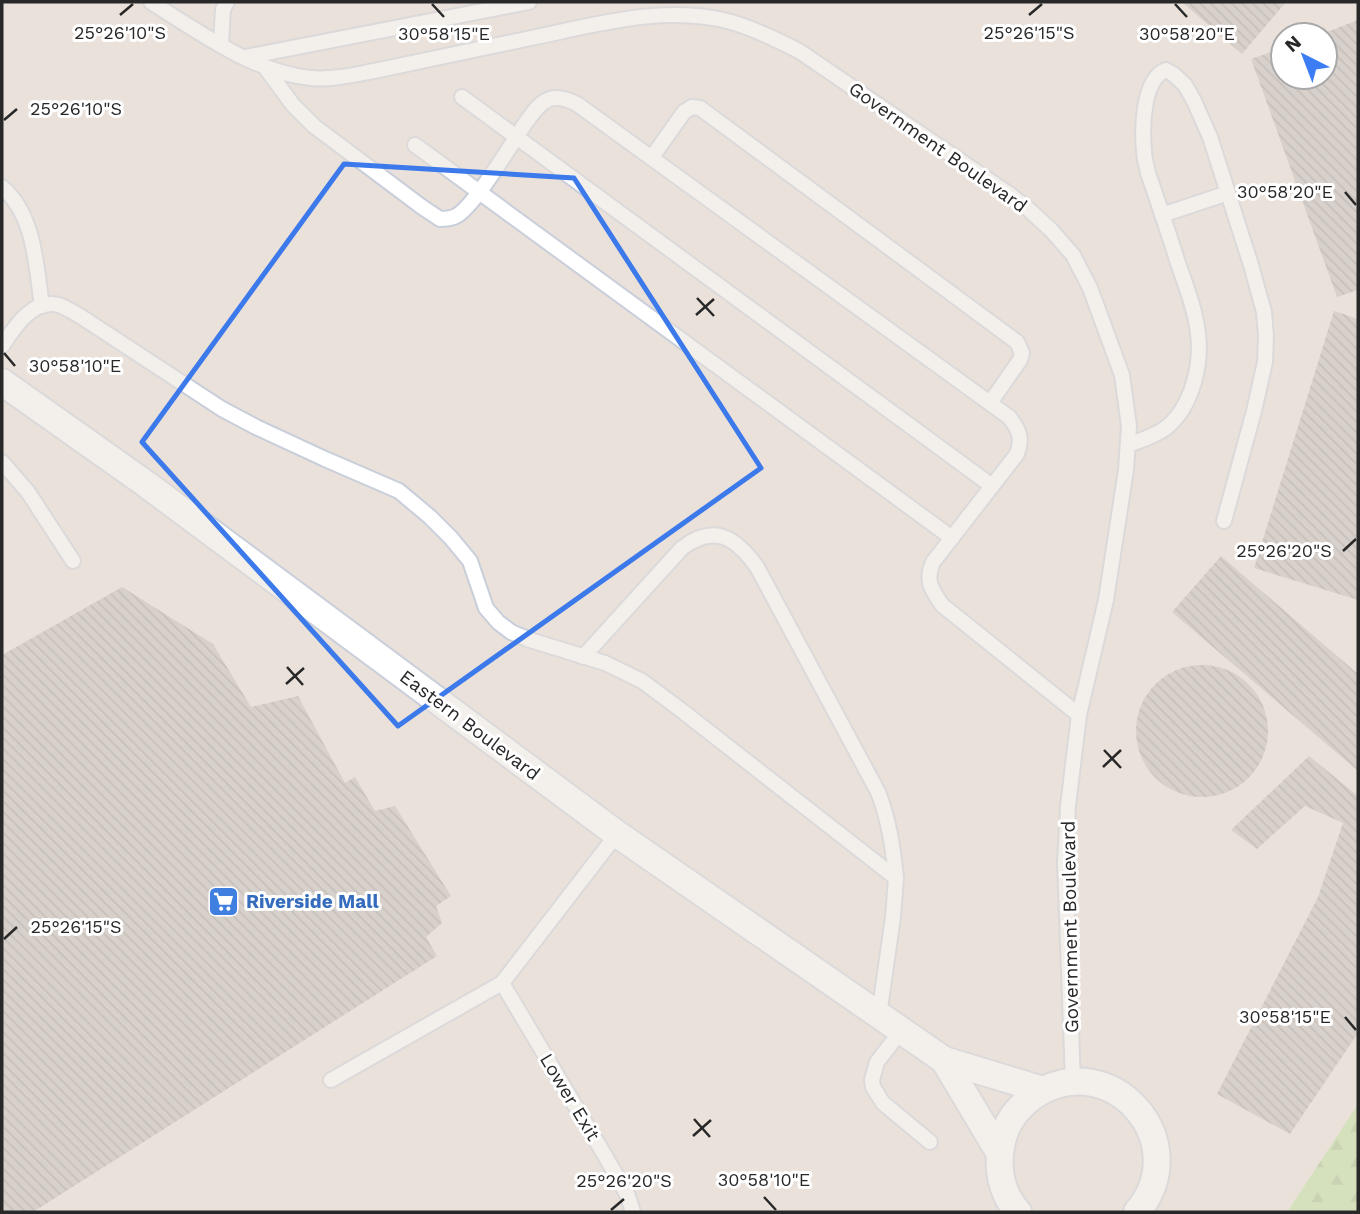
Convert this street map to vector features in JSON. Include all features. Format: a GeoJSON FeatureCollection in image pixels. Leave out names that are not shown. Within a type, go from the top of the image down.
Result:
{"type":"FeatureCollection","features":[{"type":"Feature","properties":{"kind":"street","name":"Eastern Boulevard"},"geometry":{"type":"LineString","coordinates":[[2,382],[145,484],[617,834],[901,1031],[944,1060],[1044,1090]]}},
{"type":"Feature","properties":{"kind":"street","name":"Eastern Boulevard"},"geometry":{"type":"LineString","coordinates":[[944,1060],[999,1152]]}},
{"type":"Feature","properties":{"kind":"street"},"geometry":{"type":"LineString","coordinates":[[1013,1210],[999,1171],[999,1152],[1004,1133],[1013,1115],[1027,1101],[1058,1084],[1073,1082],[1097,1084],[1120,1094],[1139,1110],[1152,1130],[1157,1154],[1155,1179],[1146,1202],[1137,1212]]}},
{"type":"Feature","properties":{"kind":"lane","name":"Government Boulevard"},"geometry":{"type":"LineString","coordinates":[[151,2],[221,45],[265,67],[287,75],[313,78],[340,77],[613,21],[658,16],[699,17],[729,22],[799,51],[1009,194],[1026,207],[1073,254],[1090,288],[1122,375],[1129,426],[1126,470],[1106,600],[1079,715],[1068,806],[1065,863],[1073,1082]]}},
{"type":"Feature","properties":{"kind":"lane"},"geometry":{"type":"LineString","coordinates":[[221,45],[223,9],[226,2]]}},
{"type":"Feature","properties":{"kind":"lane"},"geometry":{"type":"LineString","coordinates":[[245,57],[529,2]]}},
{"type":"Feature","properties":{"kind":"lane"},"geometry":{"type":"LineString","coordinates":[[265,67],[293,105],[314,126],[440,219],[458,216],[479,192],[532,114],[544,102],[561,99],[577,104],[990,403],[1014,423],[1019,432],[1021,440],[1017,454],[933,562],[929,572],[930,582],[942,605],[1079,715]]}},
{"type":"Feature","properties":{"kind":"lane"},"geometry":{"type":"LineString","coordinates":[[1128,445],[1156,434],[1176,418],[1191,390],[1198,361],[1198,334],[1190,300],[1148,173],[1144,152],[1144,109],[1147,95],[1157,76],[1169,71],[1185,85],[1195,101],[1210,137],[1264,312],[1265,362],[1224,521]]}},
{"type":"Feature","properties":{"kind":"lane"},"geometry":{"type":"LineString","coordinates":[[461,97],[992,486]]}},
{"type":"Feature","properties":{"kind":"lane"},"geometry":{"type":"LineString","coordinates":[[652,157],[684,112],[692,107],[701,108],[1017,342],[1021,353],[1020,360],[990,403]]}},
{"type":"Feature","properties":{"kind":"lane"},"geometry":{"type":"LineString","coordinates":[[415,145],[952,538]]}},
{"type":"Feature","properties":{"kind":"lane"},"geometry":{"type":"LineString","coordinates":[[2,187],[22,211],[28,227],[42,306]]}},
{"type":"Feature","properties":{"kind":"lane"},"geometry":{"type":"LineString","coordinates":[[1162,215],[1228,193]]}},
{"type":"Feature","properties":{"kind":"lane"},"geometry":{"type":"LineString","coordinates":[[2,346],[30,313],[42,306],[54,304],[80,316],[222,409],[399,491],[451,538],[470,561],[486,608],[498,622],[511,632],[530,640],[605,663],[642,681],[896,877]]}},
{"type":"Feature","properties":{"kind":"lane"},"geometry":{"type":"LineString","coordinates":[[2,462],[28,492],[73,561]]}},
{"type":"Feature","properties":{"kind":"lane"},"geometry":{"type":"LineString","coordinates":[[583,657],[682,548],[693,540],[719,536],[731,539],[742,547],[757,567],[862,760],[887,816],[896,877],[879,1015]]}},
{"type":"Feature","properties":{"kind":"lane"},"geometry":{"type":"LineString","coordinates":[[331,1080],[502,983],[617,834]]}},
{"type":"Feature","properties":{"kind":"lane","name":"Lower Exit"},"geometry":{"type":"LineString","coordinates":[[502,983],[610,1164],[628,1196],[633,1212]]}},
{"type":"Feature","properties":{"kind":"lane"},"geometry":{"type":"LineString","coordinates":[[901,1031],[874,1069],[873,1087],[883,1103],[930,1142]]}},
{"type":"Feature","properties":{"kind":"highlighted area"},"geometry":{"type":"Polygon","coordinates":[[[344,164],[574,178],[761,468],[398,726],[142,442],[344,164]]]}},
{"type":"Feature","properties":{"kind":"green space"},"geometry":{"type":"Polygon","coordinates":[[[1358,1104],[1358,1212],[1287,1212],[1288,1211],[1358,1104]]]}},
{"type":"Feature","properties":{"kind":"building"},"geometry":{"type":"Polygon","coordinates":[[[1182,2],[1286,2],[1242,54],[1182,2]]]}},
{"type":"Feature","properties":{"kind":"building"},"geometry":{"type":"Polygon","coordinates":[[[1358,20],[1358,290],[1337,297],[1251,59],[1269,53],[1269,91],[1339,91],[1339,27],[1358,20]]]}},
{"type":"Feature","properties":{"kind":"building"},"geometry":{"type":"Polygon","coordinates":[[[1334,311],[1358,319],[1358,600],[1254,568],[1334,311]]]}},
{"type":"Feature","properties":{"kind":"building"},"geometry":{"type":"Polygon","coordinates":[[[1221,556],[1358,674],[1358,771],[1172,612],[1221,556]]]}},
{"type":"Feature","properties":{"kind":"building","name":"Riverside Mall"},"geometry":{"type":"Polygon","coordinates":[[[122,587],[213,644],[251,707],[298,696],[345,783],[355,777],[375,811],[395,806],[451,896],[436,906],[442,923],[426,937],[437,956],[33,1212],[2,1212],[2,655],[122,587]]]}},
{"type":"Feature","properties":{"kind":"building"},"geometry":{"type":"Polygon","coordinates":[[[1202,665],[1227,670],[1249,684],[1263,706],[1268,731],[1263,756],[1249,778],[1227,792],[1202,797],[1177,792],[1155,778],[1141,756],[1136,731],[1141,706],[1155,684],[1177,670],[1202,665]]]}},
{"type":"Feature","properties":{"kind":"building"},"geometry":{"type":"Polygon","coordinates":[[[1309,756],[1358,796],[1358,1033],[1290,1134],[1217,1094],[1318,897],[1343,823],[1305,806],[1257,849],[1231,830],[1309,756]]]}},
{"type":"Feature","properties":{"kind":"place","name":"Riverside Mall"},"geometry":{"type":"Point","coordinates":[223,901]}}]}
